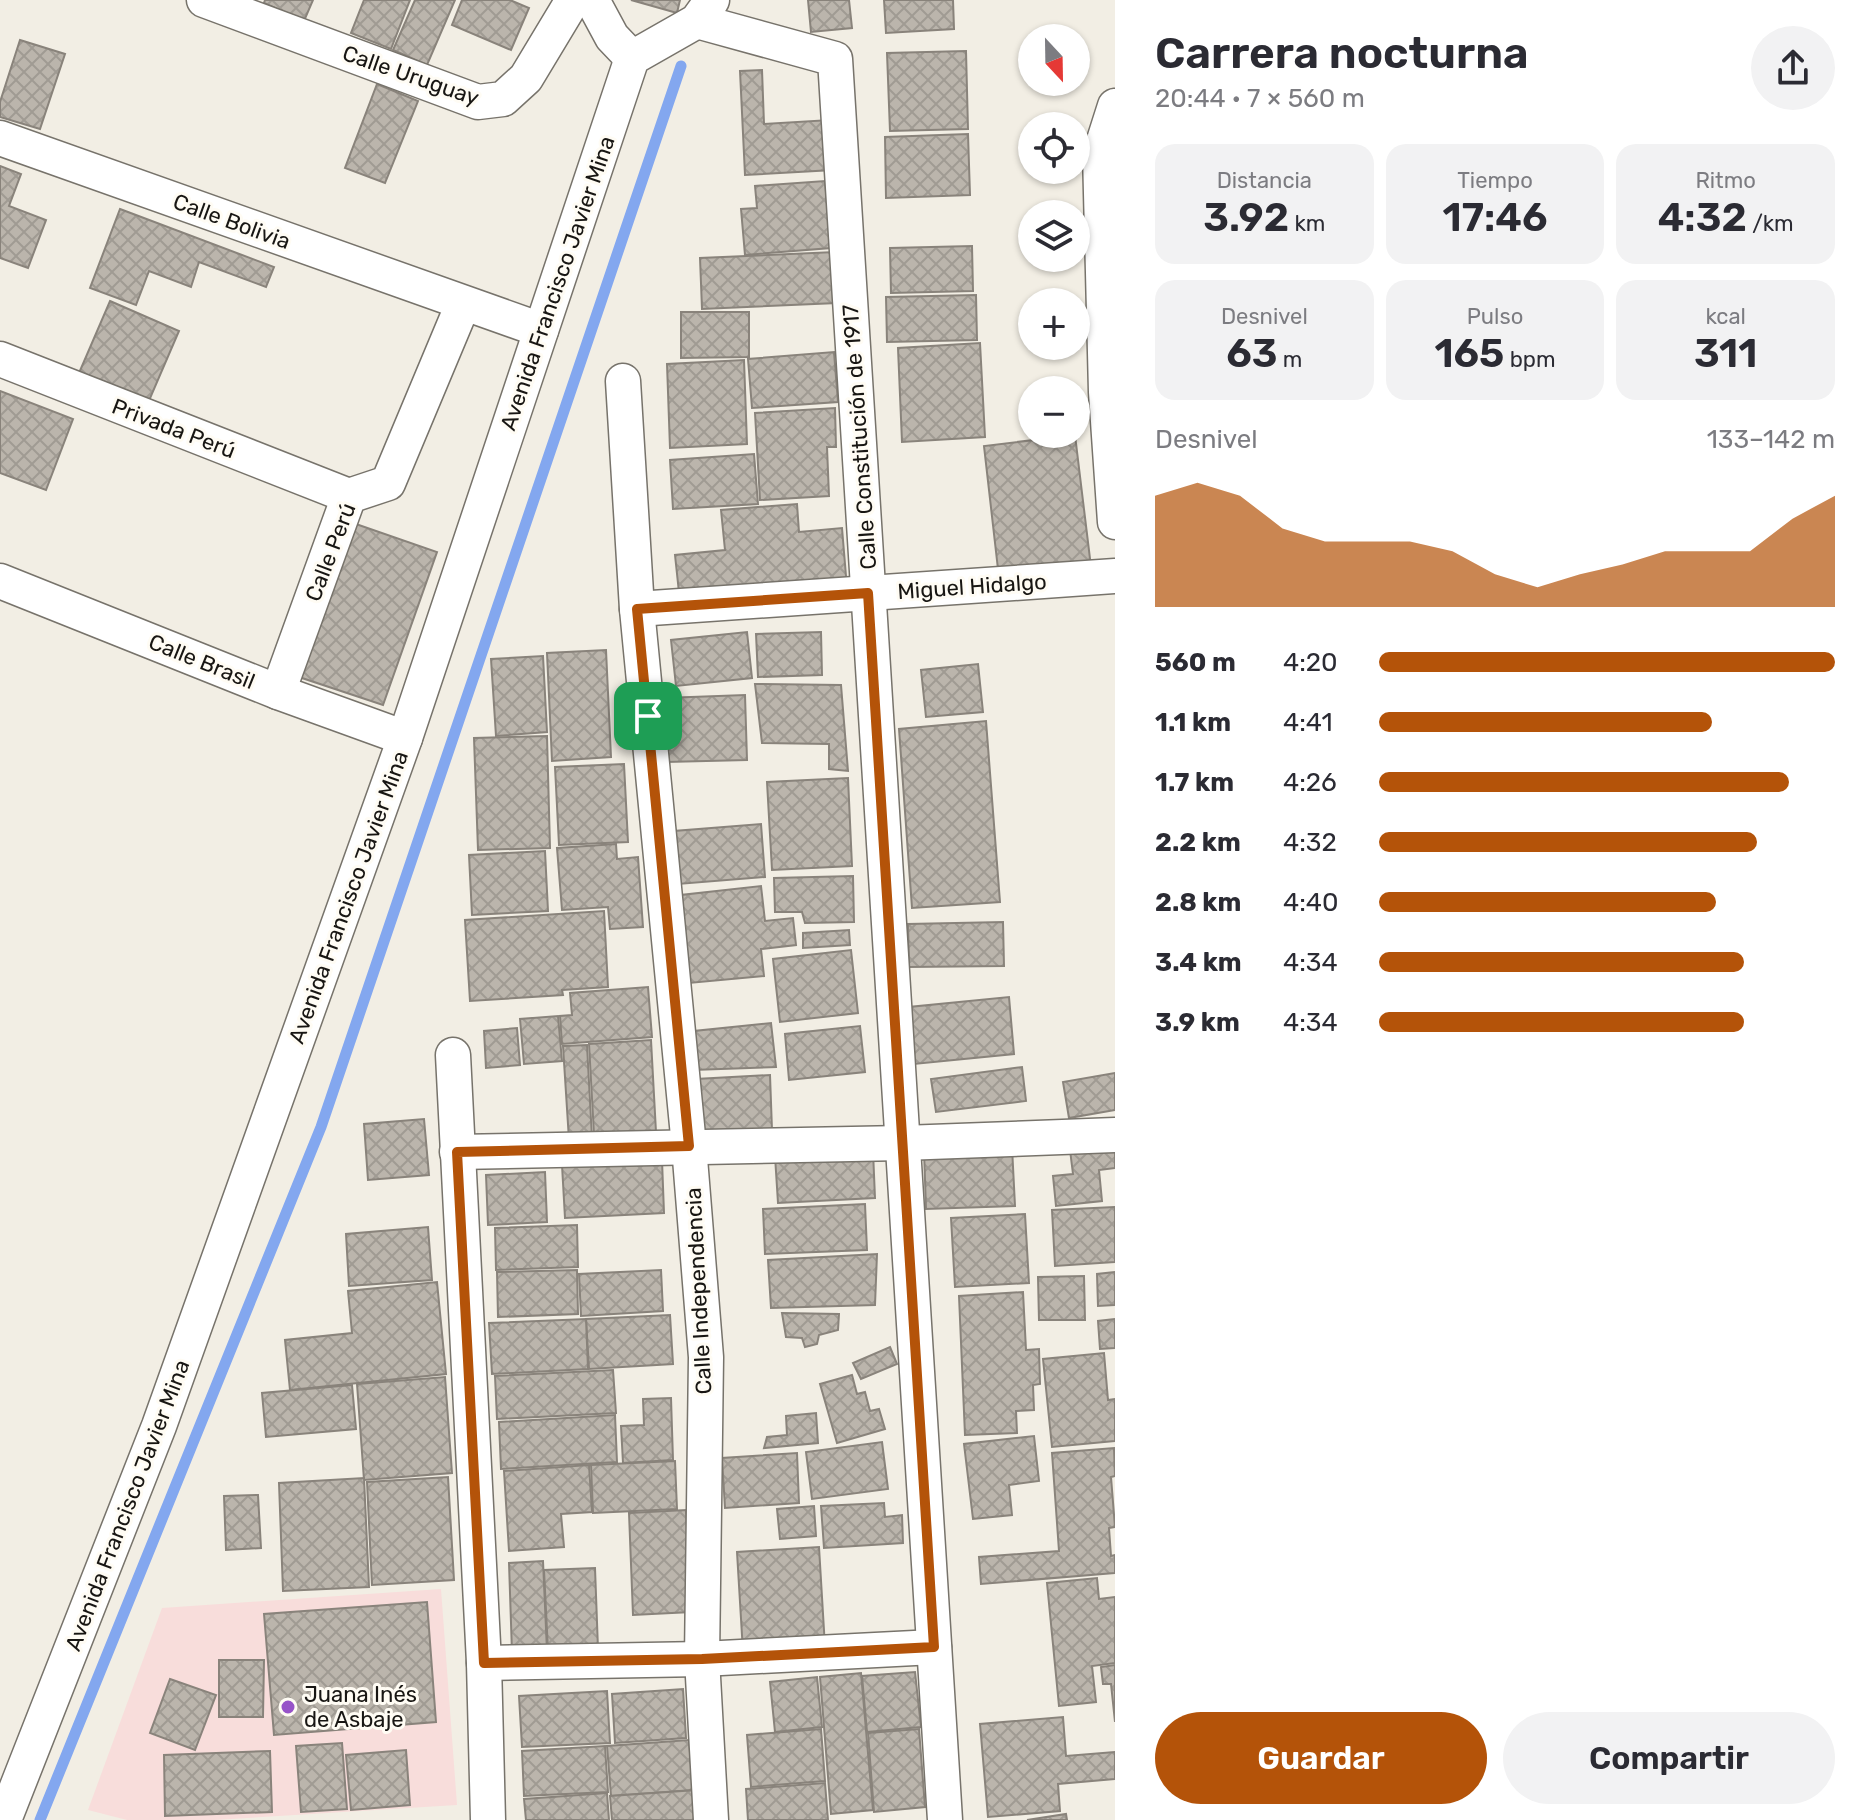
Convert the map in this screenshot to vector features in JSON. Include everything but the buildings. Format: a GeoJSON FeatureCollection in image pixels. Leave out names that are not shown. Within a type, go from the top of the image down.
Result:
{"type":"FeatureCollection","features":[{"type":"Feature","properties":{"kind":"street","name":"Calle Uruguay"},"geometry":{"type":"LineString","coordinates":[[204,0],[478,102],[503,99],[526,78],[573,0]]}},
{"type":"Feature","properties":{"kind":"street"},"geometry":{"type":"LineString","coordinates":[[592,0],[612,37],[632,58],[704,10]]}},
{"type":"Feature","properties":{"kind":"street","name":"Calle Constitución de 1917"},"geometry":{"type":"LineString","coordinates":[[704,10],[835,59],[945,1820]]}},
{"type":"Feature","properties":{"kind":"street","name":"Avenida Francisco Javier Mina"},"geometry":{"type":"LineString","coordinates":[[4,1820],[159,1426],[405,738],[632,58]]}},
{"type":"Feature","properties":{"kind":"street"},"geometry":{"type":"LineString","coordinates":[[1115,106],[1100,153],[1115,522]]}},
{"type":"Feature","properties":{"kind":"street","name":"Calle Bolivia"},"geometry":{"type":"LineString","coordinates":[[0,138],[541,330]]}},
{"type":"Feature","properties":{"kind":"street","name":"Calle Perú"},"geometry":{"type":"LineString","coordinates":[[278,692],[349,496],[388,483],[463,304]]}},
{"type":"Feature","properties":{"kind":"street","name":"Privada Perú"},"geometry":{"type":"LineString","coordinates":[[0,359],[349,496]]}},
{"type":"Feature","properties":{"kind":"street","name":"Calle Independencia"},"geometry":{"type":"LineString","coordinates":[[623,381],[637,609],[689,1146],[706,1357],[702,1659],[711,1820]]}},
{"type":"Feature","properties":{"kind":"street","name":"Miguel Hidalgo"},"geometry":{"type":"LineString","coordinates":[[637,609],[1115,576]]}},
{"type":"Feature","properties":{"kind":"street","name":"Calle Brasil"},"geometry":{"type":"LineString","coordinates":[[0,581],[278,692],[405,738]]}},
{"type":"Feature","properties":{"kind":"street"},"geometry":{"type":"LineString","coordinates":[[453,1055],[484,1663],[479,1819]]}},
{"type":"Feature","properties":{"kind":"street"},"geometry":{"type":"LineString","coordinates":[[457,1152],[903,1143],[1115,1135]]}},
{"type":"Feature","properties":{"kind":"street"},"geometry":{"type":"LineString","coordinates":[[484,1663],[702,1659],[934,1647]]}},
{"type":"Feature","properties":{"kind":"shaded area","name":"Juana Inés de Asbaje"},"geometry":{"type":"Polygon","coordinates":[[[441,1589],[457,1805],[215,1820],[127,1820],[88,1810],[162,1608],[441,1589]]]}},
{"type":"Feature","properties":{"kind":"waterway"},"geometry":{"type":"LineString","coordinates":[[40,1820],[321,1127],[681,66]]}},
{"type":"Feature","properties":{"kind":"place","name":"Juana Inés de Asbaje"},"geometry":{"type":"Point","coordinates":[288,1707]}},
{"type":"Feature","properties":{"kind":"route"},"geometry":{"type":"LineString","coordinates":[[868,593],[934,1647],[702,1659],[484,1663],[457,1152],[689,1146],[648,716],[637,609],[868,593]]}}]}
